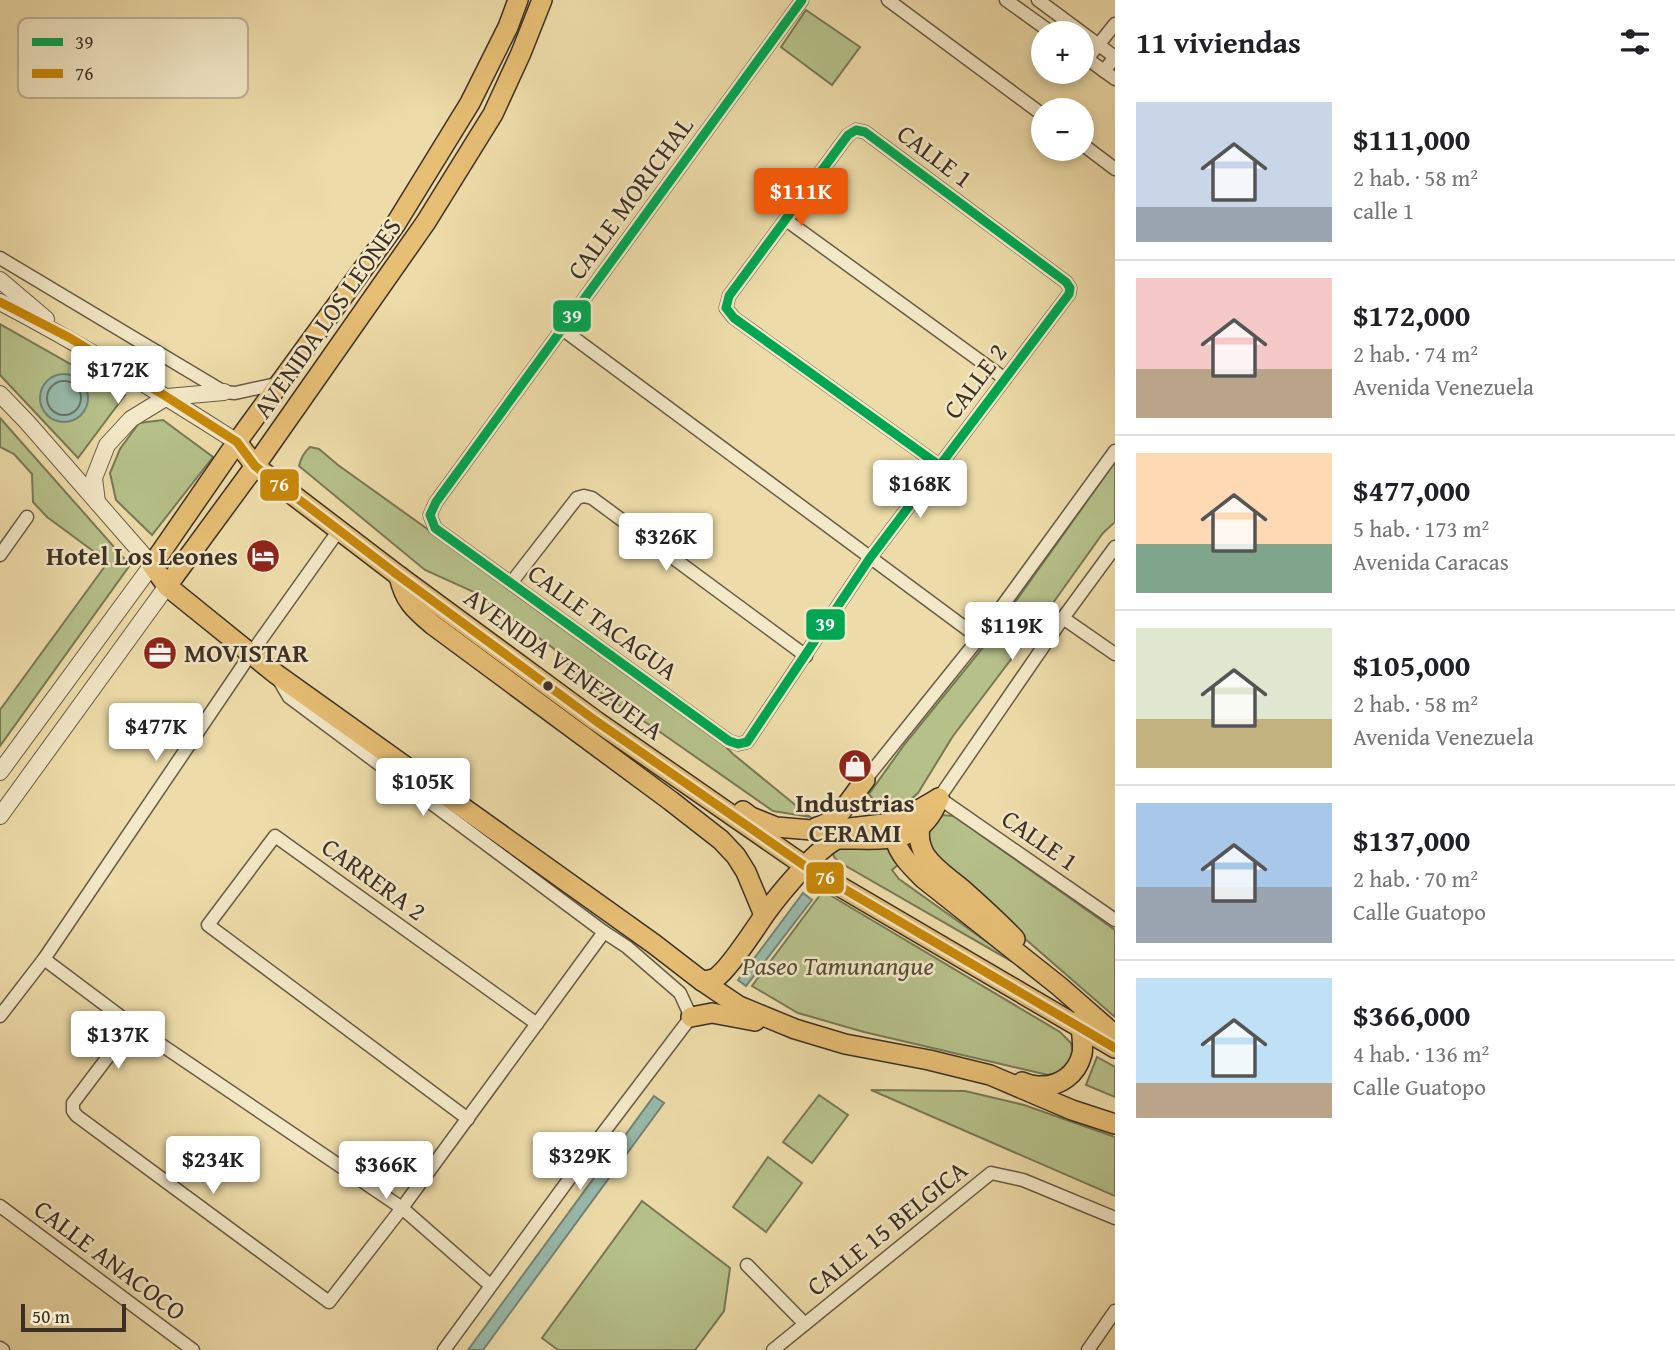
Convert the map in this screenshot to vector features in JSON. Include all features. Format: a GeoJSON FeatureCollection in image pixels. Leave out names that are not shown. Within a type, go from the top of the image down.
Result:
{"type":"FeatureCollection","features":[{"type":"Feature","properties":{"kind":"main road","name":"AVENIDA LOS LEONES"},"geometry":{"type":"LineString","coordinates":[[152,565],[237,442],[395,225],[470,103],[508,27],[518,0]]}},
{"type":"Feature","properties":{"kind":"main road","name":"AVENIDA LOS LEONES"},"geometry":{"type":"LineString","coordinates":[[167,586],[255,466],[426,222],[493,114],[542,0]]}},
{"type":"Feature","properties":{"kind":"main road","name":"AVENIDA VENEZUELA"},"geometry":{"type":"LineString","coordinates":[[237,442],[255,466],[399,576],[596,721],[806,866],[1115,1048]]}},
{"type":"Feature","properties":{"kind":"main road"},"geometry":{"type":"LineString","coordinates":[[152,565],[167,586],[276,674],[739,1006],[795,1029],[845,1044],[929,1060],[1039,1086],[1066,1079],[1076,1068],[1083,1052],[1078,1003]]}},
{"type":"Feature","properties":{"kind":"main road"},"geometry":{"type":"LineString","coordinates":[[399,576],[402,589],[412,607],[433,625],[721,840],[746,872],[764,915]]}},
{"type":"Feature","properties":{"kind":"main road"},"geometry":{"type":"LineString","coordinates":[[596,721],[659,756],[751,817],[776,827],[824,831],[892,823],[939,798]]}},
{"type":"Feature","properties":{"kind":"main road"},"geometry":{"type":"LineString","coordinates":[[805,830],[823,826],[838,815],[865,780]]}},
{"type":"Feature","properties":{"kind":"main road"},"geometry":{"type":"LineString","coordinates":[[939,798],[934,810],[920,828],[918,836],[926,855],[936,868],[1004,927],[1059,986]]}},
{"type":"Feature","properties":{"kind":"main road"},"geometry":{"type":"LineString","coordinates":[[702,981],[718,976],[764,915],[828,844],[837,839],[895,839],[920,828]]}},
{"type":"Feature","properties":{"kind":"main road"},"geometry":{"type":"LineString","coordinates":[[895,839],[909,863],[924,878],[1059,986],[1115,1035]]}},
{"type":"Feature","properties":{"kind":"main road"},"geometry":{"type":"LineString","coordinates":[[691,1017],[712,1013],[795,1029]]}},
{"type":"Feature","properties":{"kind":"main road"},"geometry":{"type":"LineString","coordinates":[[990,1075],[1072,1110],[1115,1124]]}},
{"type":"Feature","properties":{"kind":"street","name":"CALLE MORICHAL"},"geometry":{"type":"LineString","coordinates":[[435,528],[430,515],[436,502],[802,0]]}},
{"type":"Feature","properties":{"kind":"street"},"geometry":{"type":"LineString","coordinates":[[888,0],[1031,106]]}},
{"type":"Feature","properties":{"kind":"street"},"geometry":{"type":"LineString","coordinates":[[1006,0],[1035,21]]}},
{"type":"Feature","properties":{"kind":"street"},"geometry":{"type":"LineString","coordinates":[[1038,0],[1115,57],[1110,75],[1094,64]]}},
{"type":"Feature","properties":{"kind":"street"},"geometry":{"type":"LineString","coordinates":[[1094,48],[1115,24]]}},
{"type":"Feature","properties":{"kind":"street","name":"CALLE 1"},"geometry":{"type":"LineString","coordinates":[[940,466],[734,318],[726,308],[729,296],[848,135],[856,130],[865,132],[1066,282],[1070,288]]}},
{"type":"Feature","properties":{"kind":"street"},"geometry":{"type":"LineString","coordinates":[[1094,153],[1115,169]]}},
{"type":"Feature","properties":{"kind":"street"},"geometry":{"type":"LineString","coordinates":[[786,220],[1005,379]]}},
{"type":"Feature","properties":{"kind":"street"},"geometry":{"type":"LineString","coordinates":[[0,258],[224,393]]}},
{"type":"Feature","properties":{"kind":"street"},"geometry":{"type":"LineString","coordinates":[[0,280],[70,338]]}},
{"type":"Feature","properties":{"kind":"street","name":"CALLE 2"},"geometry":{"type":"LineString","coordinates":[[747,742],[870,558],[1069,294],[1070,288]]}},
{"type":"Feature","properties":{"kind":"street","name":"AVENIDA VENEZUELA"},"geometry":{"type":"LineString","coordinates":[[0,302],[70,338],[237,442]]}},
{"type":"Feature","properties":{"kind":"street"},"geometry":{"type":"LineString","coordinates":[[562,330],[979,638]]}},
{"type":"Feature","properties":{"kind":"street"},"geometry":{"type":"LineString","coordinates":[[97,502],[94,478],[107,445],[131,419],[167,397],[235,393],[281,383]]}},
{"type":"Feature","properties":{"kind":"street"},"geometry":{"type":"LineString","coordinates":[[0,394],[36,431],[152,565]]}},
{"type":"Feature","properties":{"kind":"street"},"geometry":{"type":"LineString","coordinates":[[865,780],[979,638],[1115,450]]}},
{"type":"Feature","properties":{"kind":"street"},"geometry":{"type":"LineString","coordinates":[[511,583],[577,498],[584,496],[592,498],[806,656]]}},
{"type":"Feature","properties":{"kind":"street"},"geometry":{"type":"LineString","coordinates":[[0,555],[27,517]]}},
{"type":"Feature","properties":{"kind":"street","name":"CALLE TACAGUA"},"geometry":{"type":"LineString","coordinates":[[435,528],[729,741],[737,744],[747,742]]}},
{"type":"Feature","properties":{"kind":"street"},"geometry":{"type":"LineString","coordinates":[[0,1016],[44,959],[250,654],[339,530]]}},
{"type":"Feature","properties":{"kind":"street"},"geometry":{"type":"LineString","coordinates":[[939,798],[1115,547]]}},
{"type":"Feature","properties":{"kind":"street","name":"AVENIDA LOS LEONES"},"geometry":{"type":"LineString","coordinates":[[0,772],[152,565]]}},
{"type":"Feature","properties":{"kind":"street","name":"AVENIDA LOS LEONES"},"geometry":{"type":"LineString","coordinates":[[0,816],[167,586]]}},
{"type":"Feature","properties":{"kind":"street"},"geometry":{"type":"LineString","coordinates":[[1063,618],[1115,654]]}},
{"type":"Feature","properties":{"kind":"street"},"geometry":{"type":"LineString","coordinates":[[276,674],[289,697],[627,947],[680,993],[691,1017],[444,1350]]}},
{"type":"Feature","properties":{"kind":"street","name":"CALLE 1"},"geometry":{"type":"LineString","coordinates":[[939,798],[1115,920]]}},
{"type":"Feature","properties":{"kind":"street","name":"CARRERA 2"},"geometry":{"type":"LineString","coordinates":[[468,1119],[208,925],[275,836],[537,1024]]}},
{"type":"Feature","properties":{"kind":"street"},"geometry":{"type":"LineString","coordinates":[[132,1025],[73,1103],[73,1111],[329,1302],[402,1208],[604,932]]}},
{"type":"Feature","properties":{"kind":"street"},"geometry":{"type":"LineString","coordinates":[[44,959],[132,1025],[402,1208],[490,1285]]}},
{"type":"Feature","properties":{"kind":"street","name":"CALLE 15 BELGICA"},"geometry":{"type":"LineString","coordinates":[[773,1350],[991,1173],[1023,1180],[1115,1219]]}},
{"type":"Feature","properties":{"kind":"street","name":"CALLE ANACOCO"},"geometry":{"type":"LineString","coordinates":[[0,1206],[193,1350]]}},
{"type":"Feature","properties":{"kind":"street"},"geometry":{"type":"LineString","coordinates":[[747,1265],[805,1324]]}},
{"type":"Feature","properties":{"kind":"street"},"geometry":{"type":"LineString","coordinates":[[1088,1350],[1115,1311]]}},
{"type":"Feature","properties":{"kind":"green space"},"geometry":{"type":"Polygon","coordinates":[[[806,10],[860,47],[832,85],[781,47],[806,10]]]}},
{"type":"Feature","properties":{"kind":"green space"},"geometry":{"type":"Polygon","coordinates":[[[0,324],[125,395],[78,458],[0,375],[0,324]]]}},
{"type":"Feature","properties":{"kind":"green space"},"geometry":{"type":"Polygon","coordinates":[[[0,418],[130,565],[0,746],[0,710],[108,562],[47,517],[33,502],[32,474],[14,454],[0,447],[0,418]]]}},
{"type":"Feature","properties":{"kind":"green space"},"geometry":{"type":"Polygon","coordinates":[[[163,420],[213,457],[152,535],[116,500],[110,473],[120,449],[139,423],[163,420]]]}},
{"type":"Feature","properties":{"kind":"green space"},"geometry":{"type":"Polygon","coordinates":[[[310,447],[319,449],[711,732],[733,754],[810,817],[773,811],[583,681],[553,648],[474,592],[425,570],[299,466],[310,447]]]}},
{"type":"Feature","properties":{"kind":"green space"},"geometry":{"type":"Polygon","coordinates":[[[1115,462],[1115,522],[1103,533],[953,736],[918,793],[903,806],[884,807],[875,802],[869,794],[904,745],[981,650],[1115,462]]]}},
{"type":"Feature","properties":{"kind":"green space"},"geometry":{"type":"Polygon","coordinates":[[[941,815],[954,816],[1115,930],[1115,1017],[938,863],[929,845],[927,829],[941,815]]]}},
{"type":"Feature","properties":{"kind":"green space"},"geometry":{"type":"Polygon","coordinates":[[[844,843],[891,849],[899,864],[892,870],[899,879],[1025,969],[839,862],[832,850],[844,843]]]}},
{"type":"Feature","properties":{"kind":"green space","name":"Paseo Tamunangue"},"geometry":{"type":"Polygon","coordinates":[[[823,891],[1060,1032],[1071,1043],[1074,1059],[1067,1070],[1048,1075],[864,1032],[798,1013],[752,986],[823,891]]]}},
{"type":"Feature","properties":{"kind":"green space"},"geometry":{"type":"Polygon","coordinates":[[[1097,1057],[1115,1067],[1115,1097],[1086,1085],[1097,1057]]]}},
{"type":"Feature","properties":{"kind":"green space"},"geometry":{"type":"Polygon","coordinates":[[[871,1090],[965,1091],[1024,1105],[1115,1137],[1115,1196],[871,1090]]]}},
{"type":"Feature","properties":{"kind":"green space"},"geometry":{"type":"Polygon","coordinates":[[[819,1095],[848,1115],[812,1163],[783,1142],[819,1095]]]}},
{"type":"Feature","properties":{"kind":"green space"},"geometry":{"type":"Polygon","coordinates":[[[768,1157],[802,1183],[766,1232],[733,1207],[768,1157]]]}},
{"type":"Feature","properties":{"kind":"green space"},"geometry":{"type":"Polygon","coordinates":[[[642,1201],[730,1268],[724,1311],[695,1350],[558,1350],[542,1338],[642,1201]]]}},
{"type":"Feature","properties":{"kind":"water"},"geometry":{"type":"Polygon","coordinates":[[[64,374],[81,381],[88,398],[81,415],[64,422],[47,415],[40,398],[47,381],[64,374]]]}},
{"type":"Feature","properties":{"kind":"water"},"geometry":{"type":"Polygon","coordinates":[[[803,893],[812,900],[746,986],[738,980],[803,893]]]}},
{"type":"Feature","properties":{"kind":"water"},"geometry":{"type":"Polygon","coordinates":[[[654,1096],[664,1103],[483,1350],[468,1350],[654,1096]]]}},
{"type":"Feature","properties":{"kind":"transit line","name":"39"},"geometry":{"type":"LineString","coordinates":[[802,0],[436,502],[430,515],[435,528],[729,741],[738,744],[747,742],[870,558],[1069,294],[1070,288],[1066,282],[865,132],[856,130],[848,135],[729,296],[726,308],[734,318],[940,466]]}},
{"type":"Feature","properties":{"kind":"transit line","name":"76"},"geometry":{"type":"LineString","coordinates":[[0,302],[70,338],[237,442],[255,466],[399,576],[596,721],[805,866],[1115,1048]]}},
{"type":"Feature","properties":{"kind":"place","name":"Hotel Los Leones"},"geometry":{"type":"Point","coordinates":[263,556]}},
{"type":"Feature","properties":{"kind":"place","name":"MOVISTAR"},"geometry":{"type":"Point","coordinates":[160,653]}},
{"type":"Feature","properties":{"kind":"place","name":"Industrias CERAMI"},"geometry":{"type":"Point","coordinates":[855,766]}}]}
